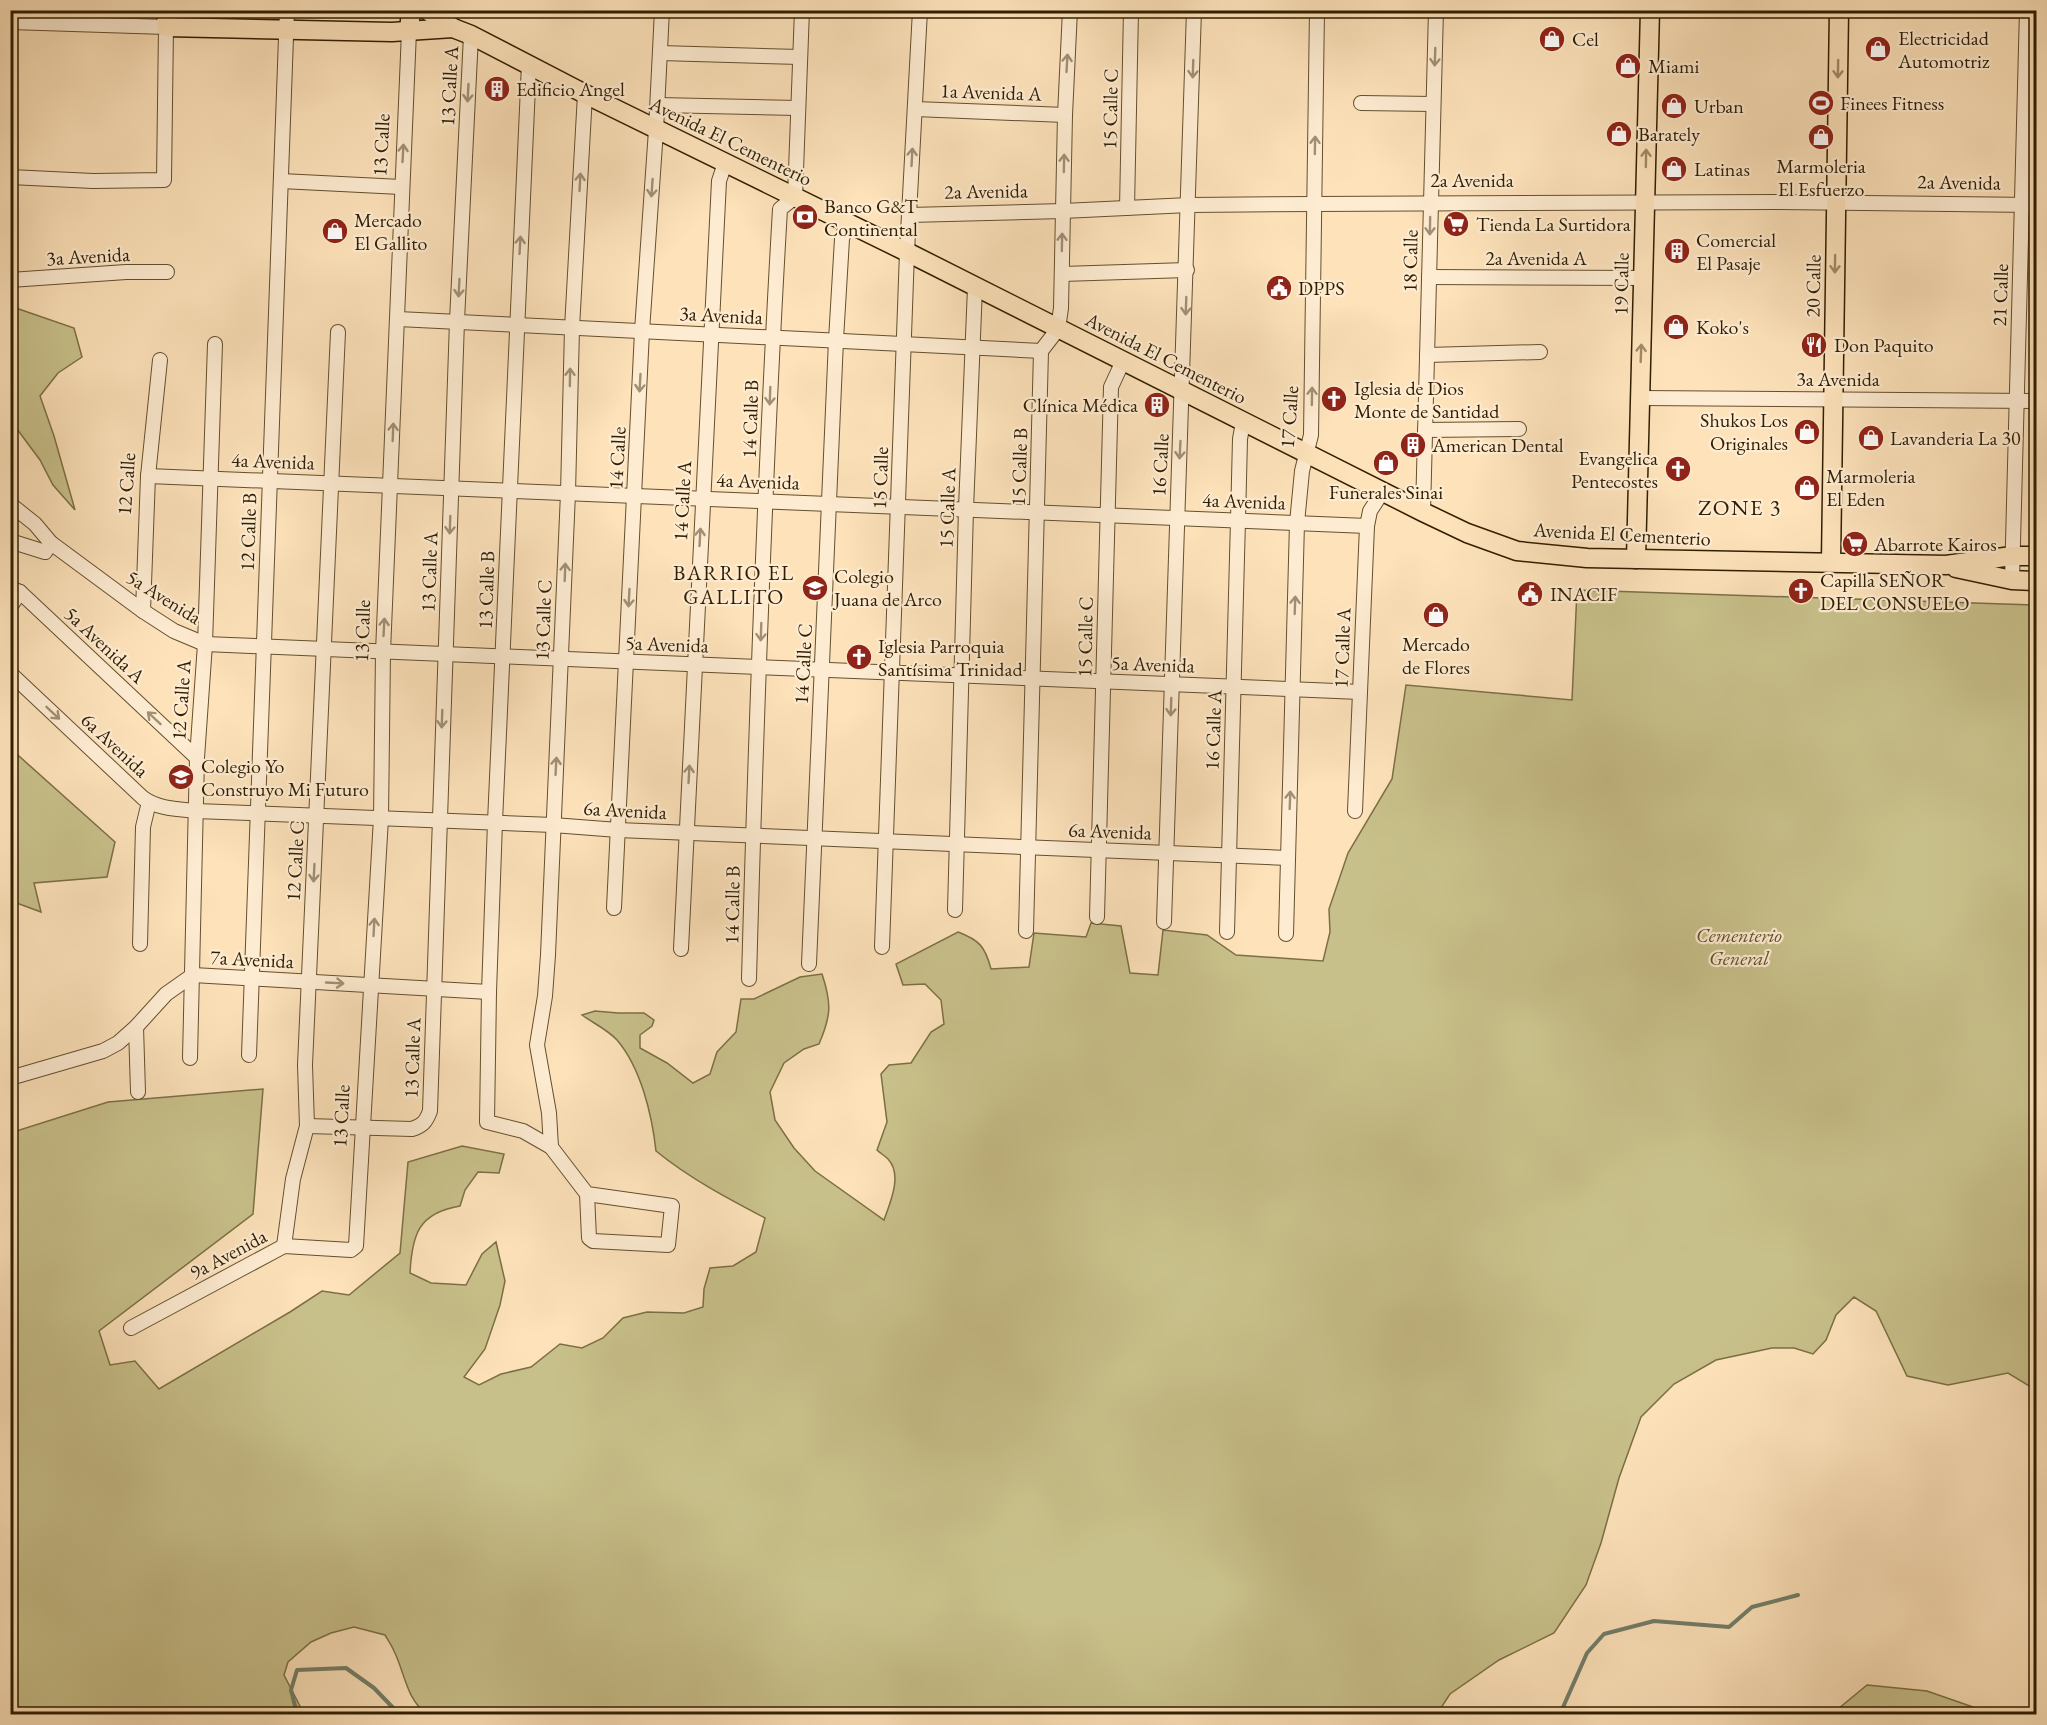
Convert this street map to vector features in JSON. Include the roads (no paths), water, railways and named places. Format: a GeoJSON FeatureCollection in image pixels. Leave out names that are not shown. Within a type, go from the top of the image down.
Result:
{"type":"FeatureCollection","features":[{"type":"Feature","properties":{"kind":"main road","name":"13 Calle"},"geometry":{"type":"LineString","coordinates":[[410,31],[411,10]]}},
{"type":"Feature","properties":{"kind":"main road"},"geometry":{"type":"LineString","coordinates":[[427,10],[453,28]]}},
{"type":"Feature","properties":{"kind":"main road","name":"19 Calle"},"geometry":{"type":"LineString","coordinates":[[1636,558],[1650,10]]}},
{"type":"Feature","properties":{"kind":"main road","name":"20 Calle"},"geometry":{"type":"LineString","coordinates":[[1831,562],[1839,10]]}},
{"type":"Feature","properties":{"kind":"main road"},"geometry":{"type":"LineString","coordinates":[[167,19],[286,30],[410,31]]}},
{"type":"Feature","properties":{"kind":"main road","name":"Avenida El Cementerio"},"geometry":{"type":"LineString","coordinates":[[410,31],[453,28],[471,35],[656,130],[795,196],[1423,512],[1467,533],[1517,551],[1587,558],[1946,565],[2012,556],[2037,556]]}},
{"type":"Feature","properties":{"kind":"main road","name":"Avenida El Cementerio"},"geometry":{"type":"LineString","coordinates":[[1946,565],[2012,580],[2037,581]]}},
{"type":"Feature","properties":{"kind":"street","name":"12 Calle B"},"geometry":{"type":"LineString","coordinates":[[249,1055],[287,10]]}},
{"type":"Feature","properties":{"kind":"street","name":"14 Calle"},"geometry":{"type":"LineString","coordinates":[[614,908],[642,331],[658,105],[662,10]]}},
{"type":"Feature","properties":{"kind":"street"},"geometry":{"type":"LineString","coordinates":[[795,196],[802,10]]}},
{"type":"Feature","properties":{"kind":"street","name":"15 Calle"},"geometry":{"type":"LineString","coordinates":[[882,947],[907,252],[920,10]]}},
{"type":"Feature","properties":{"kind":"street"},"geometry":{"type":"LineString","coordinates":[[1041,351],[1058,329],[1061,308],[1065,115],[1070,10]]}},
{"type":"Feature","properties":{"kind":"street","name":"15 Calle C"},"geometry":{"type":"LineString","coordinates":[[1127,208],[1131,10]]}},
{"type":"Feature","properties":{"kind":"street","name":"16 Calle"},"geometry":{"type":"LineString","coordinates":[[1164,922],[1194,10]]}},
{"type":"Feature","properties":{"kind":"street","name":"17 Calle"},"geometry":{"type":"LineString","coordinates":[[1286,934],[1297,523],[1302,471],[1311,435],[1317,10]]}},
{"type":"Feature","properties":{"kind":"street","name":"18 Calle"},"geometry":{"type":"LineString","coordinates":[[1423,512],[1436,10]]}},
{"type":"Feature","properties":{"kind":"street"},"geometry":{"type":"LineString","coordinates":[[1985,10],[2037,11]]}},
{"type":"Feature","properties":{"kind":"street","name":"21 Calle"},"geometry":{"type":"LineString","coordinates":[[2012,580],[2027,11]]}},
{"type":"Feature","properties":{"kind":"street"},"geometry":{"type":"LineString","coordinates":[[10,22],[167,19],[164,180],[93,181],[10,177]]}},
{"type":"Feature","properties":{"kind":"street","name":"13 Calle"},"geometry":{"type":"LineString","coordinates":[[351,1250],[356,1246],[381,818],[383,652],[410,31]]}},
{"type":"Feature","properties":{"kind":"street","name":"13 Calle A"},"geometry":{"type":"LineString","coordinates":[[363,1128],[412,1129],[426,1121],[430,1112],[438,820],[457,321],[471,35]]}},
{"type":"Feature","properties":{"kind":"street"},"geometry":{"type":"LineString","coordinates":[[660,53],[800,57]]}},
{"type":"Feature","properties":{"kind":"street","name":"13 Calle B"},"geometry":{"type":"LineString","coordinates":[[529,64],[495,822],[487,1122],[523,1131],[551,1147]]}},
{"type":"Feature","properties":{"kind":"street","name":"13 Calle C"},"geometry":{"type":"LineString","coordinates":[[551,1147],[549,1113],[537,1045],[545,996],[548,955],[568,493],[572,327],[585,94]]}},
{"type":"Feature","properties":{"kind":"street"},"geometry":{"type":"LineString","coordinates":[[1361,103],[1433,104]]}},
{"type":"Feature","properties":{"kind":"street"},"geometry":{"type":"LineString","coordinates":[[658,105],[798,108]]}},
{"type":"Feature","properties":{"kind":"street","name":"1a Avenida A"},"geometry":{"type":"LineString","coordinates":[[915,109],[1065,115]]}},
{"type":"Feature","properties":{"kind":"street","name":"14 Calle A"},"geometry":{"type":"LineString","coordinates":[[681,949],[718,181],[725,164]]}},
{"type":"Feature","properties":{"kind":"street"},"geometry":{"type":"LineString","coordinates":[[280,181],[402,187]]}},
{"type":"Feature","properties":{"kind":"street","name":"14 Calle B"},"geometry":{"type":"LineString","coordinates":[[749,980],[772,337],[780,209],[795,196]]}},
{"type":"Feature","properties":{"kind":"street","name":"2a Avenida"},"geometry":{"type":"LineString","coordinates":[[909,215],[1189,205],[1645,201],[2037,205]]}},
{"type":"Feature","properties":{"kind":"street","name":"14 Calle C"},"geometry":{"type":"LineString","coordinates":[[809,964],[836,340],[842,239],[847,223]]}},
{"type":"Feature","properties":{"kind":"street"},"geometry":{"type":"LineString","coordinates":[[1062,274],[1187,270]]}},
{"type":"Feature","properties":{"kind":"street","name":"3a Avenida"},"geometry":{"type":"LineString","coordinates":[[10,280],[126,272],[167,272]]}},
{"type":"Feature","properties":{"kind":"street","name":"2a Avenida A"},"geometry":{"type":"LineString","coordinates":[[1429,277],[1643,278]]}},
{"type":"Feature","properties":{"kind":"street","name":"15 Calle A"},"geometry":{"type":"LineString","coordinates":[[955,910],[971,347],[975,287]]}},
{"type":"Feature","properties":{"kind":"street","name":"3a Avenida"},"geometry":{"type":"LineString","coordinates":[[398,319],[1041,351]]}},
{"type":"Feature","properties":{"kind":"street","name":"12 Calle C"},"geometry":{"type":"LineString","coordinates":[[284,1246],[293,1179],[308,1126],[305,1065],[338,332]]}},
{"type":"Feature","properties":{"kind":"street","name":"12 Calle A"},"geometry":{"type":"LineString","coordinates":[[190,1058],[197,758],[205,644],[215,344]]}},
{"type":"Feature","properties":{"kind":"street","name":"15 Calle B"},"geometry":{"type":"LineString","coordinates":[[1026,931],[1041,351]]}},
{"type":"Feature","properties":{"kind":"street"},"geometry":{"type":"LineString","coordinates":[[1427,355],[1540,352]]}},
{"type":"Feature","properties":{"kind":"street","name":"12 Calle"},"geometry":{"type":"LineString","coordinates":[[143,611],[148,476],[160,360]]}},
{"type":"Feature","properties":{"kind":"street","name":"15 Calle C"},"geometry":{"type":"LineString","coordinates":[[1097,917],[1111,387],[1124,361]]}},
{"type":"Feature","properties":{"kind":"street","name":"3a Avenida"},"geometry":{"type":"LineString","coordinates":[[1640,398],[2037,400]]}},
{"type":"Feature","properties":{"kind":"street","name":"16 Calle A"},"geometry":{"type":"LineString","coordinates":[[1227,932],[1240,439],[1244,422]]}},
{"type":"Feature","properties":{"kind":"street"},"geometry":{"type":"LineString","coordinates":[[1425,430],[1520,429]]}},
{"type":"Feature","properties":{"kind":"street","name":"4a Avenida"},"geometry":{"type":"LineString","coordinates":[[148,476],[1367,525]]}},
{"type":"Feature","properties":{"kind":"street","name":"17 Calle A"},"geometry":{"type":"LineString","coordinates":[[1355,811],[1367,525],[1370,511],[1383,491]]}},
{"type":"Feature","properties":{"kind":"street","name":"5a Avenida"},"geometry":{"type":"LineString","coordinates":[[10,504],[35,524],[51,543],[143,611],[174,631],[205,644],[1360,692]]}},
{"type":"Feature","properties":{"kind":"street"},"geometry":{"type":"LineString","coordinates":[[10,541],[45,552],[51,543]]}},
{"type":"Feature","properties":{"kind":"street"},"geometry":{"type":"LineString","coordinates":[[10,607],[15,590]]}},
{"type":"Feature","properties":{"kind":"street","name":"5a Avenida A"},"geometry":{"type":"LineString","coordinates":[[15,590],[197,758]]}},
{"type":"Feature","properties":{"kind":"street","name":"6a Avenida"},"geometry":{"type":"LineString","coordinates":[[10,673],[149,802],[164,807],[196,811],[495,822],[618,830],[1288,858]]}},
{"type":"Feature","properties":{"kind":"street"},"geometry":{"type":"LineString","coordinates":[[140,944],[142,836],[149,802]]}},
{"type":"Feature","properties":{"kind":"street","name":"7a Avenida"},"geometry":{"type":"LineString","coordinates":[[13,1080],[103,1051],[118,1043],[166,994],[193,975],[489,992]]}},
{"type":"Feature","properties":{"kind":"street"},"geometry":{"type":"LineString","coordinates":[[136,1027],[138,1092]]}},
{"type":"Feature","properties":{"kind":"street"},"geometry":{"type":"LineString","coordinates":[[308,1126],[363,1128]]}},
{"type":"Feature","properties":{"kind":"street"},"geometry":{"type":"LineString","coordinates":[[551,1147],[587,1194],[589,1238],[598,1242],[666,1246],[668,1243],[672,1208],[670,1204],[587,1194]]}},
{"type":"Feature","properties":{"kind":"street","name":"9a Avenida"},"geometry":{"type":"LineString","coordinates":[[130,1328],[284,1246],[351,1250]]}},
{"type":"Feature","properties":{"kind":"waterway"},"geometry":{"type":"LineString","coordinates":[[1560,1714],[1587,1653],[1604,1634],[1654,1621],[1729,1627],[1752,1607],[1798,1595]]}},
{"type":"Feature","properties":{"kind":"waterway"},"geometry":{"type":"LineString","coordinates":[[297,1714],[291,1690],[297,1670],[346,1668],[374,1688],[399,1714]]}},
{"type":"Feature","properties":{"kind":"place","name":"Cel"},"geometry":{"type":"Point","coordinates":[1552,39]}},
{"type":"Feature","properties":{"kind":"place","name":"Electricidad Automotriz"},"geometry":{"type":"Point","coordinates":[1878,49]}},
{"type":"Feature","properties":{"kind":"place","name":"Miami"},"geometry":{"type":"Point","coordinates":[1628,66]}},
{"type":"Feature","properties":{"kind":"place","name":"Edificio Angel"},"geometry":{"type":"Point","coordinates":[497,89]}},
{"type":"Feature","properties":{"kind":"place","name":"Finees Fitness"},"geometry":{"type":"Point","coordinates":[1821,103]}},
{"type":"Feature","properties":{"kind":"place","name":"Urban"},"geometry":{"type":"Point","coordinates":[1674,106]}},
{"type":"Feature","properties":{"kind":"place","name":"Barately"},"geometry":{"type":"Point","coordinates":[1619,134]}},
{"type":"Feature","properties":{"kind":"place","name":"Marmoleria El Esfuerzo"},"geometry":{"type":"Point","coordinates":[1821,137]}},
{"type":"Feature","properties":{"kind":"place","name":"Latinas"},"geometry":{"type":"Point","coordinates":[1674,169]}},
{"type":"Feature","properties":{"kind":"place","name":"Banco G&T Continental"},"geometry":{"type":"Point","coordinates":[805,217]}},
{"type":"Feature","properties":{"kind":"place","name":"Tienda La Surtidora"},"geometry":{"type":"Point","coordinates":[1456,224]}},
{"type":"Feature","properties":{"kind":"place","name":"Mercado El Gallito"},"geometry":{"type":"Point","coordinates":[335,231]}},
{"type":"Feature","properties":{"kind":"place","name":"Comercial El Pasaje"},"geometry":{"type":"Point","coordinates":[1677,251]}},
{"type":"Feature","properties":{"kind":"place","name":"DPPS"},"geometry":{"type":"Point","coordinates":[1279,288]}},
{"type":"Feature","properties":{"kind":"place","name":"Koko's"},"geometry":{"type":"Point","coordinates":[1676,327]}},
{"type":"Feature","properties":{"kind":"place","name":"Don Paquito"},"geometry":{"type":"Point","coordinates":[1814,345]}},
{"type":"Feature","properties":{"kind":"place","name":"Iglesia de Dios Monte de Santidad"},"geometry":{"type":"Point","coordinates":[1334,399]}},
{"type":"Feature","properties":{"kind":"place","name":"Clínica Médica"},"geometry":{"type":"Point","coordinates":[1157,405]}},
{"type":"Feature","properties":{"kind":"place","name":"Shukos Los Originales"},"geometry":{"type":"Point","coordinates":[1807,432]}},
{"type":"Feature","properties":{"kind":"place","name":"Lavanderia La 30"},"geometry":{"type":"Point","coordinates":[1871,438]}},
{"type":"Feature","properties":{"kind":"place","name":"American Dental"},"geometry":{"type":"Point","coordinates":[1413,445]}},
{"type":"Feature","properties":{"kind":"place","name":"Funerales Sinai"},"geometry":{"type":"Point","coordinates":[1386,463]}},
{"type":"Feature","properties":{"kind":"place","name":"Evangelica Pentecostes"},"geometry":{"type":"Point","coordinates":[1678,469]}},
{"type":"Feature","properties":{"kind":"place","name":"Marmoleria El Eden"},"geometry":{"type":"Point","coordinates":[1807,488]}},
{"type":"Feature","properties":{"kind":"place","name":"Abarrote Kairos"},"geometry":{"type":"Point","coordinates":[1855,544]}},
{"type":"Feature","properties":{"kind":"place","name":"Colegio Juana de Arco"},"geometry":{"type":"Point","coordinates":[815,588]}},
{"type":"Feature","properties":{"kind":"place","name":"Capilla SEÑOR DEL CONSUELO"},"geometry":{"type":"Point","coordinates":[1801,591]}},
{"type":"Feature","properties":{"kind":"place","name":"INACIF"},"geometry":{"type":"Point","coordinates":[1530,594]}},
{"type":"Feature","properties":{"kind":"place","name":"Mercado de Flores"},"geometry":{"type":"Point","coordinates":[1436,615]}},
{"type":"Feature","properties":{"kind":"place","name":"Iglesia Parroquia Santísima Trinidad"},"geometry":{"type":"Point","coordinates":[859,657]}},
{"type":"Feature","properties":{"kind":"place","name":"Colegio Yo Construyo Mi Futuro"},"geometry":{"type":"Point","coordinates":[181,777]}},
{"type":"Feature","properties":{"kind":"district","name":"ZONE 3"},"geometry":{"type":"Point","coordinates":[1740,507]}},
{"type":"Feature","properties":{"kind":"district","name":"BARRIO EL GALLITO"},"geometry":{"type":"Point","coordinates":[734,584]}},
{"type":"Feature","properties":{"kind":"park label","name":"Cementerio General"},"geometry":{"type":"Point","coordinates":[1739,946]}}]}
